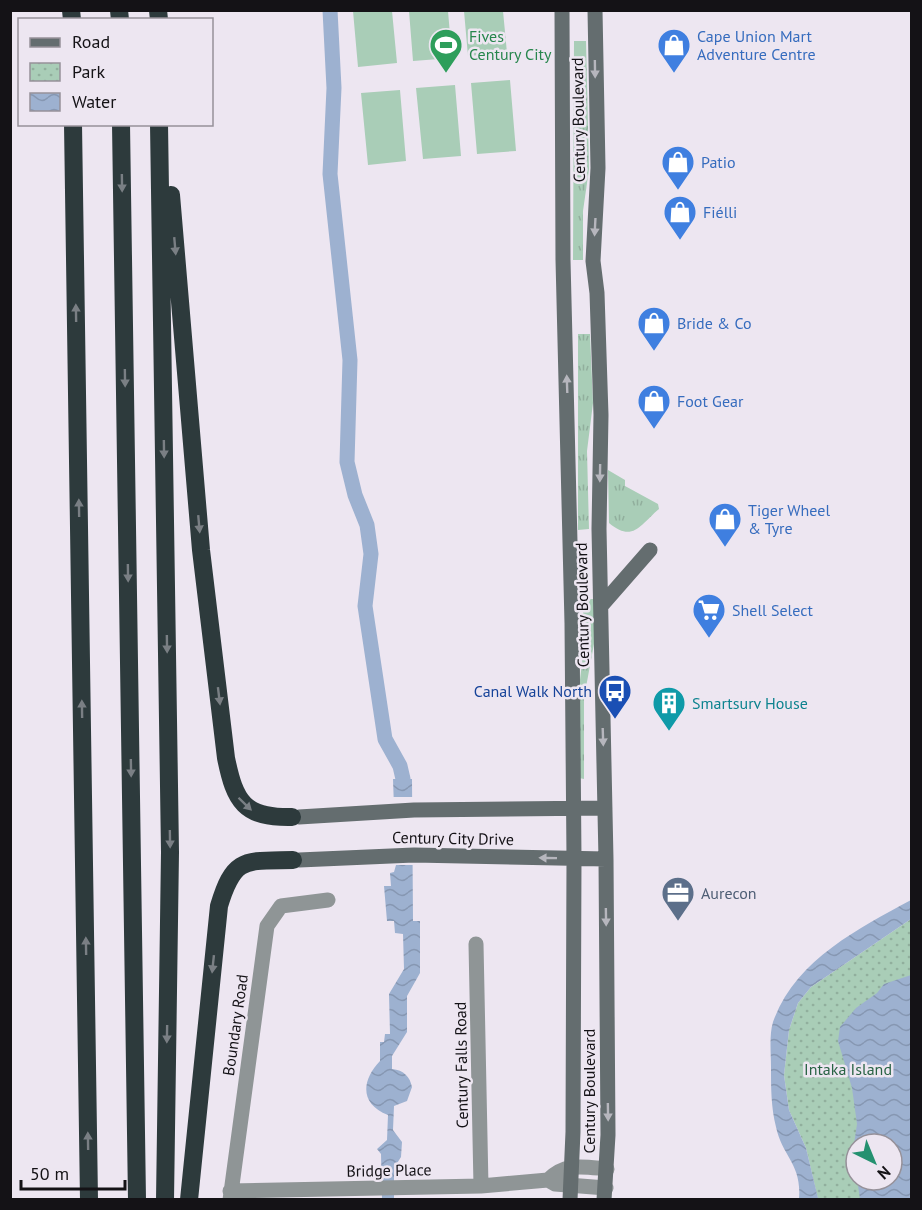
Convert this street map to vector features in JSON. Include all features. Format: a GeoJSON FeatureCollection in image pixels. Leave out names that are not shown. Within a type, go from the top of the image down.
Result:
{"type":"FeatureCollection","features":[{"type":"Feature","properties":{"kind":"highway"},"geometry":{"type":"LineString","coordinates":[[73,126],[89,1200]]}},
{"type":"Feature","properties":{"kind":"highway"},"geometry":{"type":"LineString","coordinates":[[121,126],[137,1200]]}},
{"type":"Feature","properties":{"kind":"highway"},"geometry":{"type":"LineString","coordinates":[[159,126],[170,852],[165,1200]]}},
{"type":"Feature","properties":{"kind":"highway"},"geometry":{"type":"LineString","coordinates":[[165,126],[201,550],[226,758],[232,786],[244,805],[264,816],[295,817]]}},
{"type":"Feature","properties":{"kind":"highway"},"geometry":{"type":"LineString","coordinates":[[189,1200],[219,906],[227,880],[238,867],[253,861],[296,860]]}},
{"type":"Feature","properties":{"kind":"main road","name":"Century Boulevard"},"geometry":{"type":"LineString","coordinates":[[562,10],[563,260],[572,623],[574,858],[570,1192]]}},
{"type":"Feature","properties":{"kind":"main road","name":"Century Boulevard"},"geometry":{"type":"LineString","coordinates":[[595,10],[598,168],[593,261],[597,293],[601,415],[601,606],[606,859],[607,1169],[605,1194]]}},
{"type":"Feature","properties":{"kind":"main road"},"geometry":{"type":"LineString","coordinates":[[601,606],[650,550]]}},
{"type":"Feature","properties":{"kind":"main road","name":"Century City Drive"},"geometry":{"type":"LineString","coordinates":[[295,817],[414,810],[605,807]]}},
{"type":"Feature","properties":{"kind":"main road","name":"Century City Drive"},"geometry":{"type":"LineString","coordinates":[[296,860],[392,855],[606,859]]}},
{"type":"Feature","properties":{"kind":"street","name":"Boundary Road"},"geometry":{"type":"LineString","coordinates":[[230,1195],[267,926],[281,906],[328,900]]}},
{"type":"Feature","properties":{"kind":"street","name":"Century Falls Road"},"geometry":{"type":"LineString","coordinates":[[477,944],[481,1186]]}},
{"type":"Feature","properties":{"kind":"street"},"geometry":{"type":"LineString","coordinates":[[572,1166],[607,1169]]}},
{"type":"Feature","properties":{"kind":"street","name":"Bridge Place"},"geometry":{"type":"LineString","coordinates":[[548,1180],[555,1173],[572,1166]]}},
{"type":"Feature","properties":{"kind":"street","name":"Bridge Place"},"geometry":{"type":"LineString","coordinates":[[230,1195],[371,1188],[481,1186],[548,1180],[570,1192],[605,1194]]}},
{"type":"Feature","properties":{"kind":"green space"},"geometry":{"type":"Polygon","coordinates":[[[353,11],[392,11],[397,63],[358,67],[353,11]]]}},
{"type":"Feature","properties":{"kind":"green space"},"geometry":{"type":"Polygon","coordinates":[[[409,11],[448,11],[452,58],[413,61],[409,11]]]}},
{"type":"Feature","properties":{"kind":"green space"},"geometry":{"type":"Polygon","coordinates":[[[464,11],[503,11],[507,53],[468,56],[464,11]]]}},
{"type":"Feature","properties":{"kind":"green space"},"geometry":{"type":"Polygon","coordinates":[[[574,41],[586,41],[589,169],[583,211],[583,260],[573,260],[574,41]]]}},
{"type":"Feature","properties":{"kind":"green space"},"geometry":{"type":"Polygon","coordinates":[[[510,80],[516,151],[477,154],[471,83],[510,80]]]}},
{"type":"Feature","properties":{"kind":"green space"},"geometry":{"type":"Polygon","coordinates":[[[455,85],[461,156],[423,159],[416,88],[455,85]]]}},
{"type":"Feature","properties":{"kind":"green space"},"geometry":{"type":"Polygon","coordinates":[[[400,90],[406,161],[368,165],[361,93],[400,90]]]}},
{"type":"Feature","properties":{"kind":"green space"},"geometry":{"type":"Polygon","coordinates":[[[578,334],[590,334],[593,403],[587,451],[589,529],[578,530],[578,334]]]}},
{"type":"Feature","properties":{"kind":"green space"},"geometry":{"type":"Polygon","coordinates":[[[608,470],[625,480],[625,486],[658,504],[659,509],[641,526],[630,532],[617,529],[609,523],[608,470]]]}},
{"type":"Feature","properties":{"kind":"green space"},"geometry":{"type":"Polygon","coordinates":[[[583,599],[595,599],[596,633],[584,698],[584,779],[579,778],[578,696],[583,655],[583,599]]]}},
{"type":"Feature","properties":{"kind":"green space","name":"Intaka Island"},"geometry":{"type":"Polygon","coordinates":[[[911,919],[911,1199],[818,1199],[806,1148],[789,1110],[784,1075],[789,1030],[798,1003],[811,987],[911,919]]]}},
{"type":"Feature","properties":{"kind":"water"},"geometry":{"type":"Polygon","coordinates":[[[393,779],[412,779],[413,921],[420,921],[420,973],[407,996],[407,1032],[392,1056],[392,1069],[406,1075],[412,1087],[407,1101],[394,1106],[393,1130],[402,1142],[401,1157],[394,1168],[394,1199],[382,1199],[381,1154],[377,1149],[387,1140],[388,1115],[372,1105],[366,1091],[369,1076],[380,1061],[380,1042],[384,1042],[385,1034],[390,1034],[389,994],[404,969],[403,934],[395,933],[394,921],[387,921],[384,886],[391,886],[390,873],[394,872],[396,865],[393,779]]]}},
{"type":"Feature","properties":{"kind":"water"},"geometry":{"type":"Polygon","coordinates":[[[911,900],[911,919],[811,987],[798,1003],[789,1030],[784,1075],[789,1110],[806,1148],[818,1198],[799,1199],[798,1177],[779,1137],[773,1112],[770,1044],[773,1022],[783,1000],[812,964],[850,935],[911,900]]]}},
{"type":"Feature","properties":{"kind":"water"},"geometry":{"type":"Polygon","coordinates":[[[911,975],[911,1199],[860,1199],[859,1192],[904,1192],[904,1132],[856,1132],[857,1124],[852,1088],[838,1041],[840,1027],[856,1008],[877,993],[884,984],[911,975]]]}},
{"type":"Feature","properties":{"kind":"pier"},"geometry":{"type":"Polygon","coordinates":[[[392,797],[413,797],[414,865],[393,865],[392,797]]]}},
{"type":"Feature","properties":{"kind":"waterway"},"geometry":{"type":"LineString","coordinates":[[330,10],[334,88],[330,174],[350,360],[347,462],[355,495],[367,525],[371,554],[365,606],[385,739],[400,766],[403,779]]}},
{"type":"Feature","properties":{"kind":"place","name":"Fives Century City"},"geometry":{"type":"Point","coordinates":[446,74]}},
{"type":"Feature","properties":{"kind":"place","name":"Cape Union Mart Adventure Centre"},"geometry":{"type":"Point","coordinates":[674,74]}},
{"type":"Feature","properties":{"kind":"place","name":"Patio"},"geometry":{"type":"Point","coordinates":[678,191]}},
{"type":"Feature","properties":{"kind":"place","name":"Fiélli"},"geometry":{"type":"Point","coordinates":[680,241]}},
{"type":"Feature","properties":{"kind":"place","name":"Bride & Co"},"geometry":{"type":"Point","coordinates":[654,352]}},
{"type":"Feature","properties":{"kind":"place","name":"Foot Gear"},"geometry":{"type":"Point","coordinates":[654,430]}},
{"type":"Feature","properties":{"kind":"place","name":"Tiger Wheel & Tyre"},"geometry":{"type":"Point","coordinates":[725,548]}},
{"type":"Feature","properties":{"kind":"place","name":"Shell Select"},"geometry":{"type":"Point","coordinates":[709,639]}},
{"type":"Feature","properties":{"kind":"place","name":"Canal Walk North"},"geometry":{"type":"Point","coordinates":[615,720]}},
{"type":"Feature","properties":{"kind":"place","name":"Smartsurv House"},"geometry":{"type":"Point","coordinates":[669,732]}},
{"type":"Feature","properties":{"kind":"place","name":"Aurecon"},"geometry":{"type":"Point","coordinates":[678,922]}}]}
